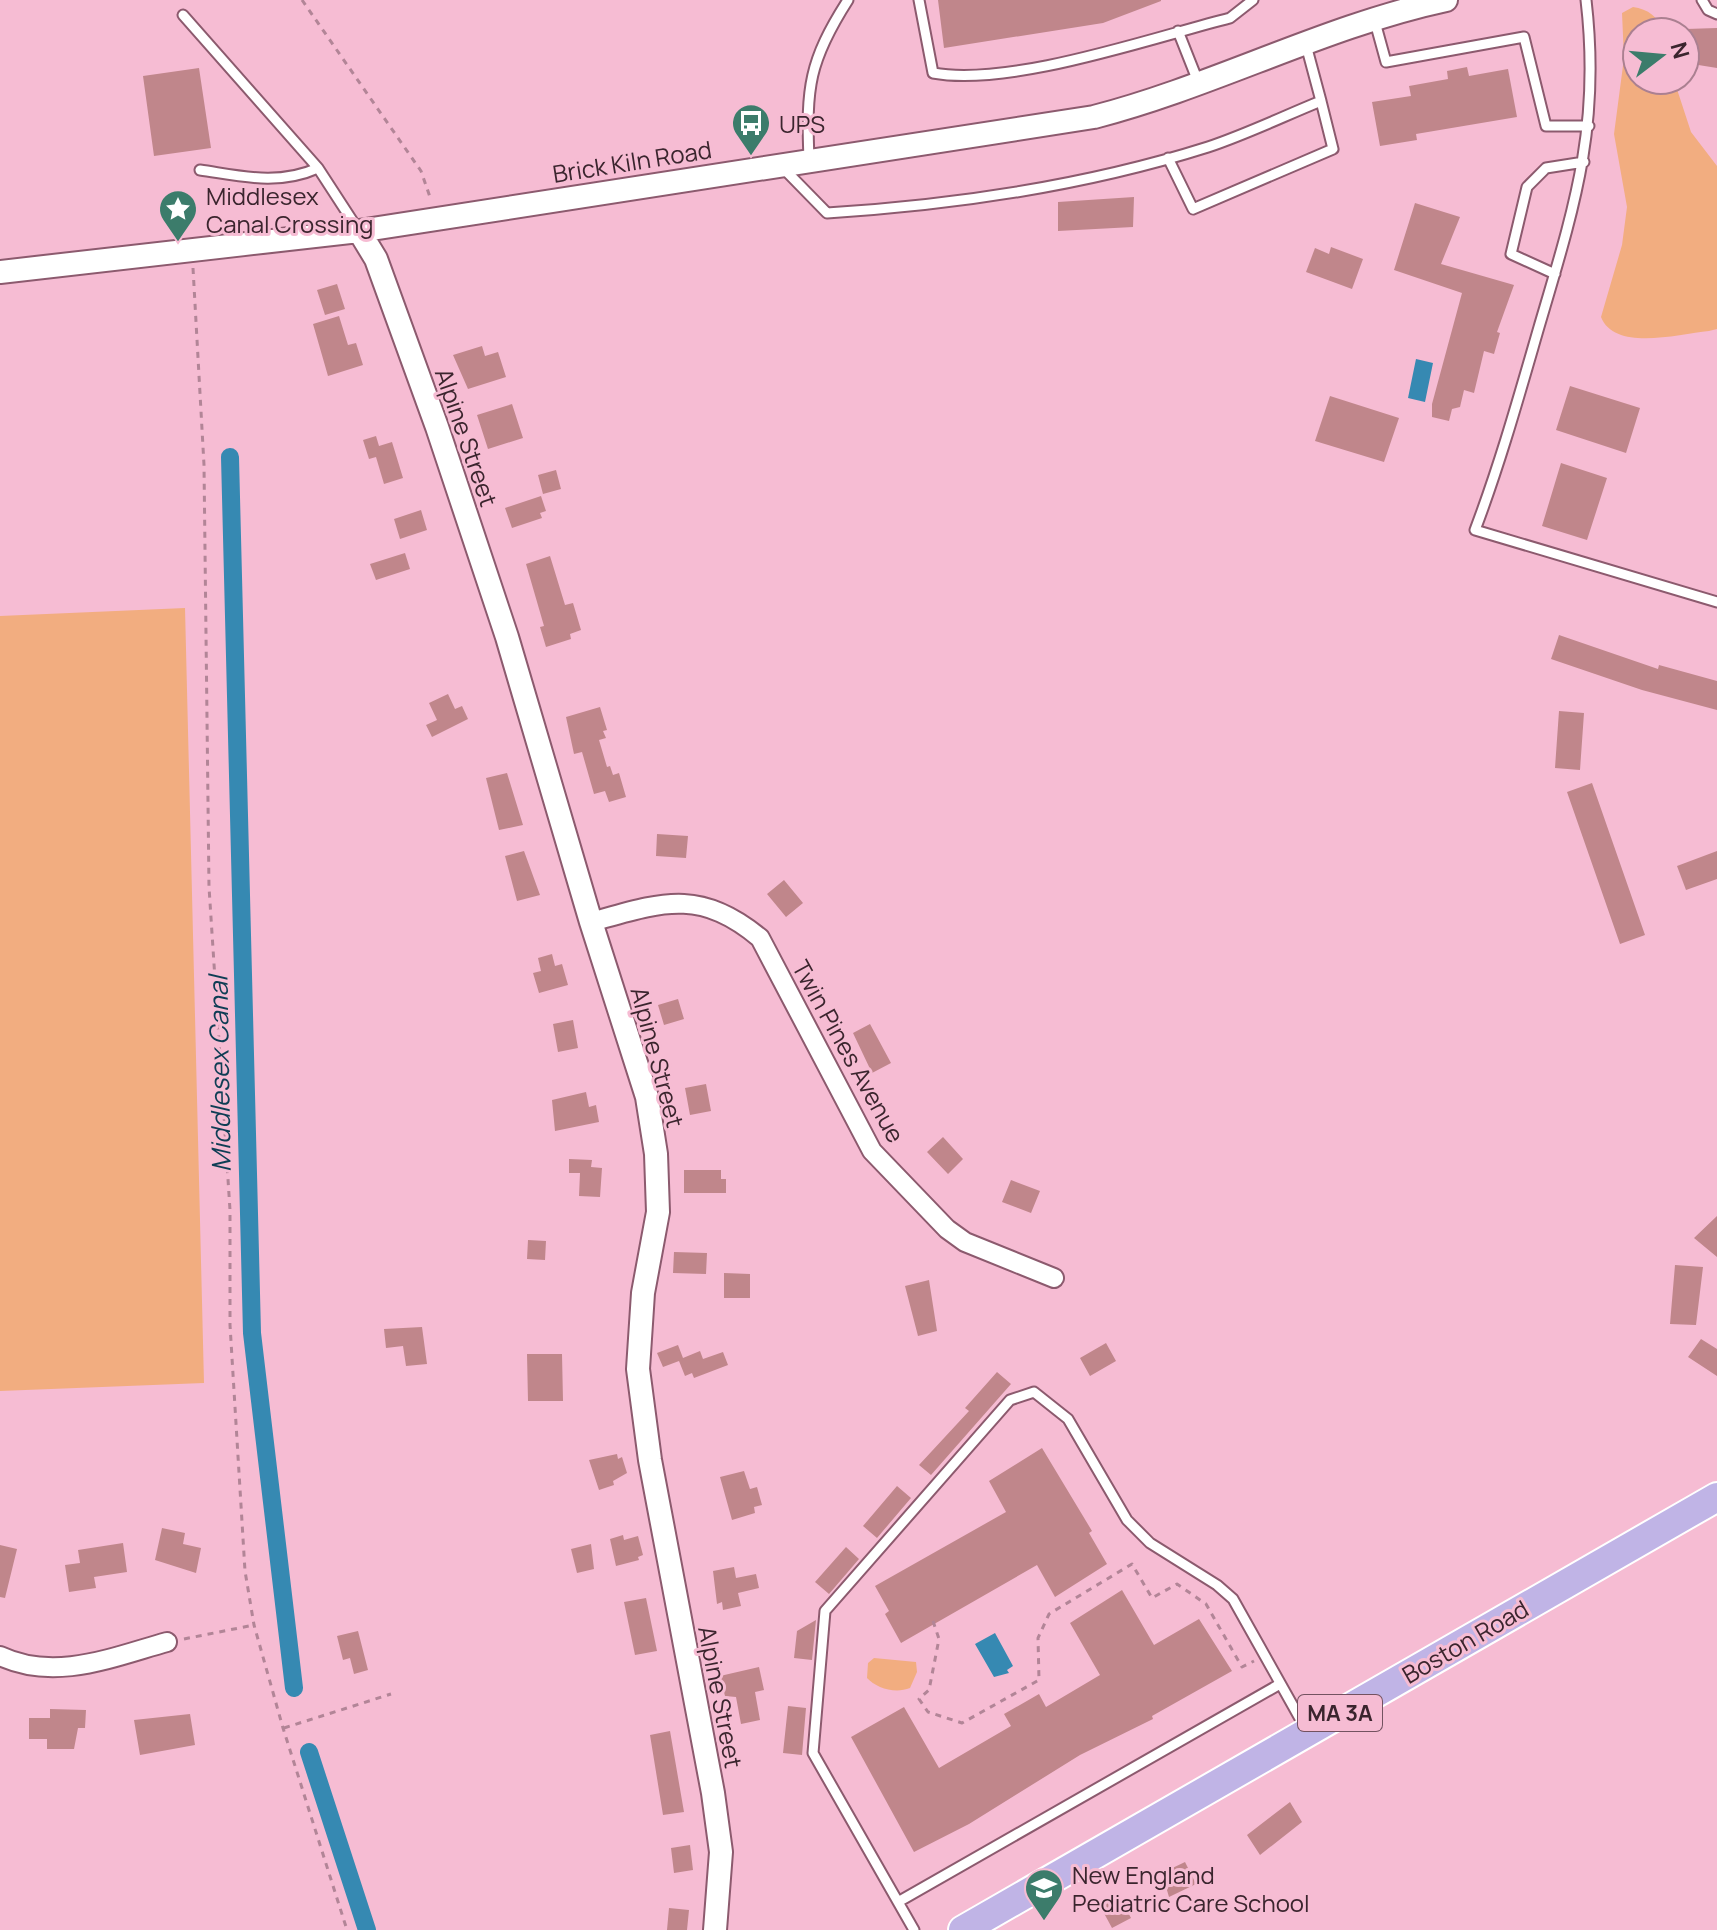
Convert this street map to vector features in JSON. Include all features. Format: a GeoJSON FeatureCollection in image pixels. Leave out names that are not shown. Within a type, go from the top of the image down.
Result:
{"type":"FeatureCollection","features":[{"type":"Feature","properties":{"kind":"main road","name":"Boston Road"},"geometry":{"type":"LineString","coordinates":[[977,1927],[1717,1497]]}},
{"type":"Feature","properties":{"kind":"street","name":"Brick Kiln Road"},"geometry":{"type":"LineString","coordinates":[[0,272],[192,253],[359,231],[809,159],[1057,124],[1156,101],[1417,3],[1446,0]]}},
{"type":"Feature","properties":{"kind":"street","name":"Alpine Street"},"geometry":{"type":"LineString","coordinates":[[359,231],[376,259],[437,427],[507,637],[591,922],[647,1097],[656,1154],[658,1212],[643,1293],[638,1369],[650,1460],[713,1793],[721,1852],[715,1930]]}},
{"type":"Feature","properties":{"kind":"street","name":"Twin Pines Avenue"},"geometry":{"type":"LineString","coordinates":[[591,922],[674,901],[705,905],[736,918],[760,938],[872,1151],[947,1229],[965,1242],[1054,1278]]}},
{"type":"Feature","properties":{"kind":"street"},"geometry":{"type":"LineString","coordinates":[[0,1656],[37,1667],[70,1668],[167,1642]]}},
{"type":"Feature","properties":{"kind":"lane"},"geometry":{"type":"LineString","coordinates":[[809,159],[807,106],[812,67],[825,35],[848,0]]}},
{"type":"Feature","properties":{"kind":"lane"},"geometry":{"type":"LineString","coordinates":[[919,0],[933,73],[959,78],[1036,68],[1230,18],[1253,0]]}},
{"type":"Feature","properties":{"kind":"lane"},"geometry":{"type":"LineString","coordinates":[[1586,0],[1592,50],[1589,126],[1584,162],[1498,469],[1475,530],[1717,602]]}},
{"type":"Feature","properties":{"kind":"lane"},"geometry":{"type":"LineString","coordinates":[[1702,0],[1708,10],[1717,14]]}},
{"type":"Feature","properties":{"kind":"lane"},"geometry":{"type":"LineString","coordinates":[[183,15],[318,168],[359,231]]}},
{"type":"Feature","properties":{"kind":"lane"},"geometry":{"type":"LineString","coordinates":[[1374,19],[1386,62],[1524,37],[1546,126],[1589,126]]}},
{"type":"Feature","properties":{"kind":"lane"},"geometry":{"type":"LineString","coordinates":[[1178,31],[1200,86]]}},
{"type":"Feature","properties":{"kind":"lane"},"geometry":{"type":"LineString","coordinates":[[1168,158],[1193,209],[1333,149],[1306,45]]}},
{"type":"Feature","properties":{"kind":"lane"},"geometry":{"type":"LineString","coordinates":[[779,164],[827,213],[902,208],[1078,182],[1210,146],[1321,101]]}},
{"type":"Feature","properties":{"kind":"lane"},"geometry":{"type":"LineString","coordinates":[[1555,274],[1511,254],[1527,187],[1546,168],[1584,162]]}},
{"type":"Feature","properties":{"kind":"lane"},"geometry":{"type":"LineString","coordinates":[[200,170],[275,181],[298,177],[318,168]]}},
{"type":"Feature","properties":{"kind":"lane"},"geometry":{"type":"LineString","coordinates":[[914,1930],[813,1753],[825,1611],[1010,1400],[1034,1392],[1068,1419],[1127,1520],[1150,1543],[1217,1585],[1233,1599],[1308,1732]]}},
{"type":"Feature","properties":{"kind":"lane"},"geometry":{"type":"LineString","coordinates":[[898,1902],[1280,1684]]}},
{"type":"Feature","properties":{"kind":"path"},"geometry":{"type":"LineString","coordinates":[[302,0],[421,171],[437,219]]}},
{"type":"Feature","properties":{"kind":"path"},"geometry":{"type":"LineString","coordinates":[[192,253],[204,465],[209,887],[230,1210],[230,1325],[241,1519],[254,1625],[347,1930]]}},
{"type":"Feature","properties":{"kind":"path"},"geometry":{"type":"LineString","coordinates":[[933,1621],[939,1639],[929,1690],[919,1699],[928,1712],[962,1723],[1039,1680],[1038,1638],[1049,1614],[1132,1564],[1152,1598],[1177,1584],[1206,1604],[1242,1667],[1264,1656]]}},
{"type":"Feature","properties":{"kind":"path"},"geometry":{"type":"LineString","coordinates":[[167,1642],[254,1625]]}},
{"type":"Feature","properties":{"kind":"path"},"geometry":{"type":"LineString","coordinates":[[283,1728],[391,1694]]}},
{"type":"Feature","properties":{"kind":"shaded area"},"geometry":{"type":"Polygon","coordinates":[[[1633,7],[1653,16],[1622,16],[1633,7]]]}},
{"type":"Feature","properties":{"kind":"shaded area"},"geometry":{"type":"Polygon","coordinates":[[[1621,81],[1621,96],[1679,96],[1691,132],[1717,166],[1717,329],[1665,337],[1633,338],[1608,328],[1601,317],[1622,245],[1627,207],[1614,134],[1621,81]]]}},
{"type":"Feature","properties":{"kind":"shaded area"},"geometry":{"type":"Polygon","coordinates":[[[185,608],[204,1383],[0,1391],[0,616],[185,608]]]}},
{"type":"Feature","properties":{"kind":"shaded area"},"geometry":{"type":"Polygon","coordinates":[[[874,1658],[916,1662],[917,1672],[910,1688],[892,1690],[871,1682],[867,1678],[868,1663],[874,1658]]]}},
{"type":"Feature","properties":{"kind":"water"},"geometry":{"type":"Polygon","coordinates":[[[1416,359],[1433,363],[1425,402],[1408,398],[1416,359]]]}},
{"type":"Feature","properties":{"kind":"water"},"geometry":{"type":"Polygon","coordinates":[[[995,1633],[1013,1666],[1007,1670],[1009,1673],[994,1677],[975,1644],[995,1633]]]}},
{"type":"Feature","properties":{"kind":"building"},"geometry":{"type":"Polygon","coordinates":[[[938,0],[1161,1],[1103,23],[944,48],[938,0]]]}},
{"type":"Feature","properties":{"kind":"building"},"geometry":{"type":"Polygon","coordinates":[[[1717,28],[1717,68],[1701,65],[1701,29],[1717,28]]]}},
{"type":"Feature","properties":{"kind":"building"},"geometry":{"type":"Polygon","coordinates":[[[1467,67],[1469,76],[1508,69],[1517,117],[1416,134],[1417,140],[1380,146],[1372,102],[1411,96],[1409,86],[1448,79],[1447,71],[1467,67]]]}},
{"type":"Feature","properties":{"kind":"building"},"geometry":{"type":"Polygon","coordinates":[[[199,68],[211,148],[154,156],[143,76],[199,68]]]}},
{"type":"Feature","properties":{"kind":"building"},"geometry":{"type":"Polygon","coordinates":[[[1134,197],[1133,227],[1058,231],[1058,202],[1134,197]]]}},
{"type":"Feature","properties":{"kind":"building"},"geometry":{"type":"Polygon","coordinates":[[[1415,203],[1460,217],[1441,264],[1514,285],[1497,332],[1500,333],[1494,354],[1484,351],[1474,393],[1464,390],[1460,407],[1452,409],[1449,421],[1432,417],[1432,404],[1462,293],[1394,270],[1415,203]]]}},
{"type":"Feature","properties":{"kind":"building"},"geometry":{"type":"Polygon","coordinates":[[[1331,247],[1363,259],[1352,289],[1306,272],[1315,248],[1329,254],[1331,247]]]}},
{"type":"Feature","properties":{"kind":"building"},"geometry":{"type":"Polygon","coordinates":[[[337,284],[345,309],[325,315],[317,290],[337,284]]]}},
{"type":"Feature","properties":{"kind":"building"},"geometry":{"type":"Polygon","coordinates":[[[339,316],[348,345],[356,343],[363,365],[328,376],[313,324],[339,316]]]}},
{"type":"Feature","properties":{"kind":"building"},"geometry":{"type":"Polygon","coordinates":[[[482,346],[485,356],[498,352],[506,377],[468,389],[453,355],[482,346]]]}},
{"type":"Feature","properties":{"kind":"building"},"geometry":{"type":"Polygon","coordinates":[[[1570,386],[1640,408],[1626,453],[1556,430],[1570,386]]]}},
{"type":"Feature","properties":{"kind":"building"},"geometry":{"type":"Polygon","coordinates":[[[1330,396],[1399,418],[1384,462],[1315,441],[1330,396]]]}},
{"type":"Feature","properties":{"kind":"building"},"geometry":{"type":"Polygon","coordinates":[[[512,404],[523,438],[488,449],[477,415],[512,404]]]}},
{"type":"Feature","properties":{"kind":"building"},"geometry":{"type":"Polygon","coordinates":[[[376,436],[379,446],[392,442],[403,478],[384,484],[376,457],[369,459],[363,440],[376,436]]]}},
{"type":"Feature","properties":{"kind":"building"},"geometry":{"type":"Polygon","coordinates":[[[1561,463],[1607,478],[1587,540],[1542,526],[1561,463]]]}},
{"type":"Feature","properties":{"kind":"building"},"geometry":{"type":"Polygon","coordinates":[[[556,470],[561,489],[543,494],[538,475],[556,470]]]}},
{"type":"Feature","properties":{"kind":"building"},"geometry":{"type":"Polygon","coordinates":[[[541,496],[546,511],[540,513],[542,518],[512,528],[505,508],[541,496]]]}},
{"type":"Feature","properties":{"kind":"building"},"geometry":{"type":"Polygon","coordinates":[[[421,510],[427,530],[400,539],[394,519],[421,510]]]}},
{"type":"Feature","properties":{"kind":"building"},"geometry":{"type":"Polygon","coordinates":[[[405,553],[410,569],[376,580],[370,564],[405,553]]]}},
{"type":"Feature","properties":{"kind":"building"},"geometry":{"type":"Polygon","coordinates":[[[550,556],[565,605],[573,603],[581,630],[570,634],[571,639],[546,647],[540,627],[544,626],[526,564],[550,556]]]}},
{"type":"Feature","properties":{"kind":"building"},"geometry":{"type":"Polygon","coordinates":[[[1559,635],[1658,669],[1659,665],[1717,681],[1717,710],[1642,690],[1551,659],[1559,635]]]}},
{"type":"Feature","properties":{"kind":"building"},"geometry":{"type":"Polygon","coordinates":[[[448,694],[455,709],[462,706],[468,719],[432,737],[426,725],[437,720],[429,703],[448,694]]]}},
{"type":"Feature","properties":{"kind":"building"},"geometry":{"type":"Polygon","coordinates":[[[600,707],[607,730],[603,731],[606,738],[599,740],[607,767],[610,766],[613,775],[619,773],[626,797],[609,802],[605,791],[594,794],[582,752],[574,754],[566,717],[600,707]]]}},
{"type":"Feature","properties":{"kind":"building"},"geometry":{"type":"Polygon","coordinates":[[[1559,711],[1584,713],[1580,770],[1555,768],[1559,711]]]}},
{"type":"Feature","properties":{"kind":"building"},"geometry":{"type":"Polygon","coordinates":[[[507,773],[523,825],[499,830],[486,778],[507,773]]]}},
{"type":"Feature","properties":{"kind":"building"},"geometry":{"type":"Polygon","coordinates":[[[1592,783],[1645,935],[1620,944],[1567,792],[1592,783]]]}},
{"type":"Feature","properties":{"kind":"building"},"geometry":{"type":"Polygon","coordinates":[[[657,834],[688,836],[686,858],[656,856],[657,834]]]}},
{"type":"Feature","properties":{"kind":"building"},"geometry":{"type":"Polygon","coordinates":[[[524,851],[540,895],[517,901],[505,856],[524,851]]]}},
{"type":"Feature","properties":{"kind":"building"},"geometry":{"type":"Polygon","coordinates":[[[1717,851],[1717,879],[1686,890],[1677,866],[1717,851]]]}},
{"type":"Feature","properties":{"kind":"building"},"geometry":{"type":"Polygon","coordinates":[[[784,880],[803,903],[786,917],[767,894],[784,880]]]}},
{"type":"Feature","properties":{"kind":"building"},"geometry":{"type":"Polygon","coordinates":[[[552,954],[555,966],[562,964],[568,985],[539,993],[533,973],[541,971],[538,958],[552,954]]]}},
{"type":"Feature","properties":{"kind":"building"},"geometry":{"type":"Polygon","coordinates":[[[678,999],[684,1019],[664,1025],[658,1005],[678,999]]]}},
{"type":"Feature","properties":{"kind":"building"},"geometry":{"type":"Polygon","coordinates":[[[573,1020],[578,1048],[558,1052],[553,1024],[573,1020]]]}},
{"type":"Feature","properties":{"kind":"building"},"geometry":{"type":"Polygon","coordinates":[[[870,1024],[891,1063],[872,1073],[853,1033],[870,1024]]]}},
{"type":"Feature","properties":{"kind":"building"},"geometry":{"type":"Polygon","coordinates":[[[706,1084],[711,1111],[690,1115],[685,1088],[706,1084]]]}},
{"type":"Feature","properties":{"kind":"building"},"geometry":{"type":"Polygon","coordinates":[[[586,1092],[589,1107],[596,1105],[599,1122],[555,1131],[552,1100],[586,1092]]]}},
{"type":"Feature","properties":{"kind":"building"},"geometry":{"type":"Polygon","coordinates":[[[943,1137],[963,1159],[948,1174],[927,1152],[943,1137]]]}},
{"type":"Feature","properties":{"kind":"building"},"geometry":{"type":"Polygon","coordinates":[[[569,1159],[592,1160],[591,1167],[602,1168],[600,1197],[579,1196],[580,1173],[569,1173],[569,1159]]]}},
{"type":"Feature","properties":{"kind":"building"},"geometry":{"type":"Polygon","coordinates":[[[684,1170],[721,1170],[721,1179],[726,1179],[726,1193],[684,1193],[684,1170]]]}},
{"type":"Feature","properties":{"kind":"building"},"geometry":{"type":"Polygon","coordinates":[[[1011,1180],[1040,1191],[1031,1213],[1002,1202],[1011,1180]]]}},
{"type":"Feature","properties":{"kind":"building"},"geometry":{"type":"Polygon","coordinates":[[[1717,1216],[1717,1257],[1694,1238],[1717,1216]]]}},
{"type":"Feature","properties":{"kind":"building"},"geometry":{"type":"Polygon","coordinates":[[[528,1240],[546,1241],[545,1260],[527,1259],[528,1240]]]}},
{"type":"Feature","properties":{"kind":"building"},"geometry":{"type":"Polygon","coordinates":[[[674,1252],[707,1253],[706,1274],[673,1273],[674,1252]]]}},
{"type":"Feature","properties":{"kind":"building"},"geometry":{"type":"Polygon","coordinates":[[[1675,1265],[1703,1267],[1696,1325],[1670,1324],[1675,1265]]]}},
{"type":"Feature","properties":{"kind":"building"},"geometry":{"type":"Polygon","coordinates":[[[724,1273],[750,1274],[750,1298],[724,1298],[724,1273]]]}},
{"type":"Feature","properties":{"kind":"building"},"geometry":{"type":"Polygon","coordinates":[[[929,1280],[937,1331],[918,1336],[905,1286],[929,1280]]]}},
{"type":"Feature","properties":{"kind":"building"},"geometry":{"type":"Polygon","coordinates":[[[422,1327],[427,1364],[406,1366],[403,1346],[386,1348],[384,1329],[422,1327]]]}},
{"type":"Feature","properties":{"kind":"building"},"geometry":{"type":"Polygon","coordinates":[[[1701,1339],[1717,1349],[1717,1376],[1688,1357],[1701,1339]]]}},
{"type":"Feature","properties":{"kind":"building"},"geometry":{"type":"Polygon","coordinates":[[[1106,1343],[1116,1361],[1090,1376],[1080,1358],[1106,1343]]]}},
{"type":"Feature","properties":{"kind":"building"},"geometry":{"type":"Polygon","coordinates":[[[678,1345],[683,1358],[700,1351],[703,1359],[723,1352],[728,1365],[694,1378],[692,1373],[685,1376],[679,1361],[663,1367],[657,1353],[678,1345]]]}},
{"type":"Feature","properties":{"kind":"building"},"geometry":{"type":"Polygon","coordinates":[[[527,1354],[562,1354],[563,1401],[528,1401],[527,1354]]]}},
{"type":"Feature","properties":{"kind":"building"},"geometry":{"type":"Polygon","coordinates":[[[997,1372],[1011,1384],[931,1475],[919,1465],[969,1411],[965,1408],[997,1372]]]}},
{"type":"Feature","properties":{"kind":"building"},"geometry":{"type":"Polygon","coordinates":[[[1042,1448],[1092,1531],[1089,1533],[1107,1564],[1055,1597],[1037,1565],[901,1643],[885,1614],[889,1611],[875,1586],[1006,1512],[989,1481],[1042,1448]]]}},
{"type":"Feature","properties":{"kind":"building"},"geometry":{"type":"Polygon","coordinates":[[[617,1454],[618,1459],[622,1457],[627,1473],[613,1481],[614,1485],[599,1490],[589,1460],[617,1454]]]}},
{"type":"Feature","properties":{"kind":"building"},"geometry":{"type":"Polygon","coordinates":[[[744,1471],[750,1489],[757,1487],[762,1505],[754,1507],[755,1513],[732,1520],[720,1477],[744,1471]]]}},
{"type":"Feature","properties":{"kind":"building"},"geometry":{"type":"Polygon","coordinates":[[[897,1486],[911,1498],[877,1538],[863,1526],[897,1486]]]}},
{"type":"Feature","properties":{"kind":"building"},"geometry":{"type":"Polygon","coordinates":[[[162,1528],[185,1533],[183,1544],[201,1548],[196,1573],[155,1560],[162,1528]]]}},
{"type":"Feature","properties":{"kind":"building"},"geometry":{"type":"Polygon","coordinates":[[[623,1535],[624,1540],[638,1536],[643,1555],[638,1557],[639,1560],[616,1566],[610,1539],[623,1535]]]}},
{"type":"Feature","properties":{"kind":"building"},"geometry":{"type":"Polygon","coordinates":[[[123,1543],[127,1572],[94,1577],[96,1588],[69,1592],[65,1565],[80,1563],[78,1550],[123,1543]]]}},
{"type":"Feature","properties":{"kind":"building"},"geometry":{"type":"Polygon","coordinates":[[[591,1544],[594,1569],[577,1573],[571,1549],[591,1544]]]}},
{"type":"Feature","properties":{"kind":"building"},"geometry":{"type":"Polygon","coordinates":[[[0,1545],[17,1549],[5,1598],[0,1597],[0,1545]]]}},
{"type":"Feature","properties":{"kind":"building"},"geometry":{"type":"Polygon","coordinates":[[[846,1547],[859,1559],[829,1594],[815,1582],[846,1547]]]}},
{"type":"Feature","properties":{"kind":"building"},"geometry":{"type":"Polygon","coordinates":[[[734,1567],[736,1578],[756,1574],[759,1588],[738,1593],[741,1606],[723,1610],[722,1602],[717,1604],[713,1571],[734,1567]]]}},
{"type":"Feature","properties":{"kind":"building"},"geometry":{"type":"Polygon","coordinates":[[[1122,1590],[1154,1645],[1199,1619],[1232,1671],[1152,1716],[1153,1719],[1080,1755],[969,1824],[914,1852],[851,1737],[904,1707],[939,1768],[1011,1726],[1004,1714],[1039,1694],[1046,1707],[1100,1675],[1070,1623],[1122,1590]]]}},
{"type":"Feature","properties":{"kind":"building"},"geometry":{"type":"Polygon","coordinates":[[[646,1598],[657,1651],[635,1655],[624,1602],[646,1598]]]}},
{"type":"Feature","properties":{"kind":"building"},"geometry":{"type":"Polygon","coordinates":[[[816,1620],[812,1660],[794,1658],[797,1631],[816,1620]]]}},
{"type":"Feature","properties":{"kind":"building"},"geometry":{"type":"Polygon","coordinates":[[[358,1631],[368,1670],[354,1674],[350,1658],[343,1660],[337,1636],[358,1631]]]}},
{"type":"Feature","properties":{"kind":"building"},"geometry":{"type":"Polygon","coordinates":[[[759,1667],[764,1690],[755,1692],[760,1720],[741,1724],[736,1697],[725,1696],[720,1676],[759,1667]]]}},
{"type":"Feature","properties":{"kind":"building"},"geometry":{"type":"Polygon","coordinates":[[[788,1706],[806,1708],[802,1755],[783,1753],[788,1706]]]}},
{"type":"Feature","properties":{"kind":"building"},"geometry":{"type":"Polygon","coordinates":[[[50,1709],[86,1710],[85,1728],[78,1728],[74,1749],[47,1749],[47,1739],[29,1739],[29,1718],[50,1718],[50,1709]]]}},
{"type":"Feature","properties":{"kind":"building"},"geometry":{"type":"Polygon","coordinates":[[[190,1714],[195,1745],[140,1755],[134,1720],[190,1714]]]}},
{"type":"Feature","properties":{"kind":"building"},"geometry":{"type":"Polygon","coordinates":[[[670,1731],[684,1812],[663,1815],[650,1735],[670,1731]]]}},
{"type":"Feature","properties":{"kind":"building"},"geometry":{"type":"Polygon","coordinates":[[[1290,1802],[1302,1822],[1260,1855],[1247,1835],[1290,1802]]]}},
{"type":"Feature","properties":{"kind":"building"},"geometry":{"type":"Polygon","coordinates":[[[690,1845],[693,1870],[674,1873],[671,1848],[690,1845]]]}},
{"type":"Feature","properties":{"kind":"building"},"geometry":{"type":"Polygon","coordinates":[[[1185,1862],[1196,1884],[1169,1897],[1162,1873],[1185,1862]]]}},
{"type":"Feature","properties":{"kind":"building"},"geometry":{"type":"Polygon","coordinates":[[[1118,1894],[1131,1918],[1112,1928],[1099,1904],[1118,1894]]]}},
{"type":"Feature","properties":{"kind":"building"},"geometry":{"type":"Polygon","coordinates":[[[669,1908],[689,1910],[687,1930],[667,1930],[669,1908]]]}},
{"type":"Feature","properties":{"kind":"waterway","name":"Middlesex Canal"},"geometry":{"type":"LineString","coordinates":[[230,457],[252,1333],[294,1688]]}},
{"type":"Feature","properties":{"kind":"waterway","name":"Middlesex Canal"},"geometry":{"type":"LineString","coordinates":[[309,1752],[367,1930]]}},
{"type":"Feature","properties":{"kind":"place","name":"UPS"},"geometry":{"type":"Point","coordinates":[751,157]}},
{"type":"Feature","properties":{"kind":"place","name":"Middlesex Canal Crossing"},"geometry":{"type":"Point","coordinates":[178,243]}},
{"type":"Feature","properties":{"kind":"place","name":"New England Pediatric Care School"},"geometry":{"type":"Point","coordinates":[1044,1922]}}]}
